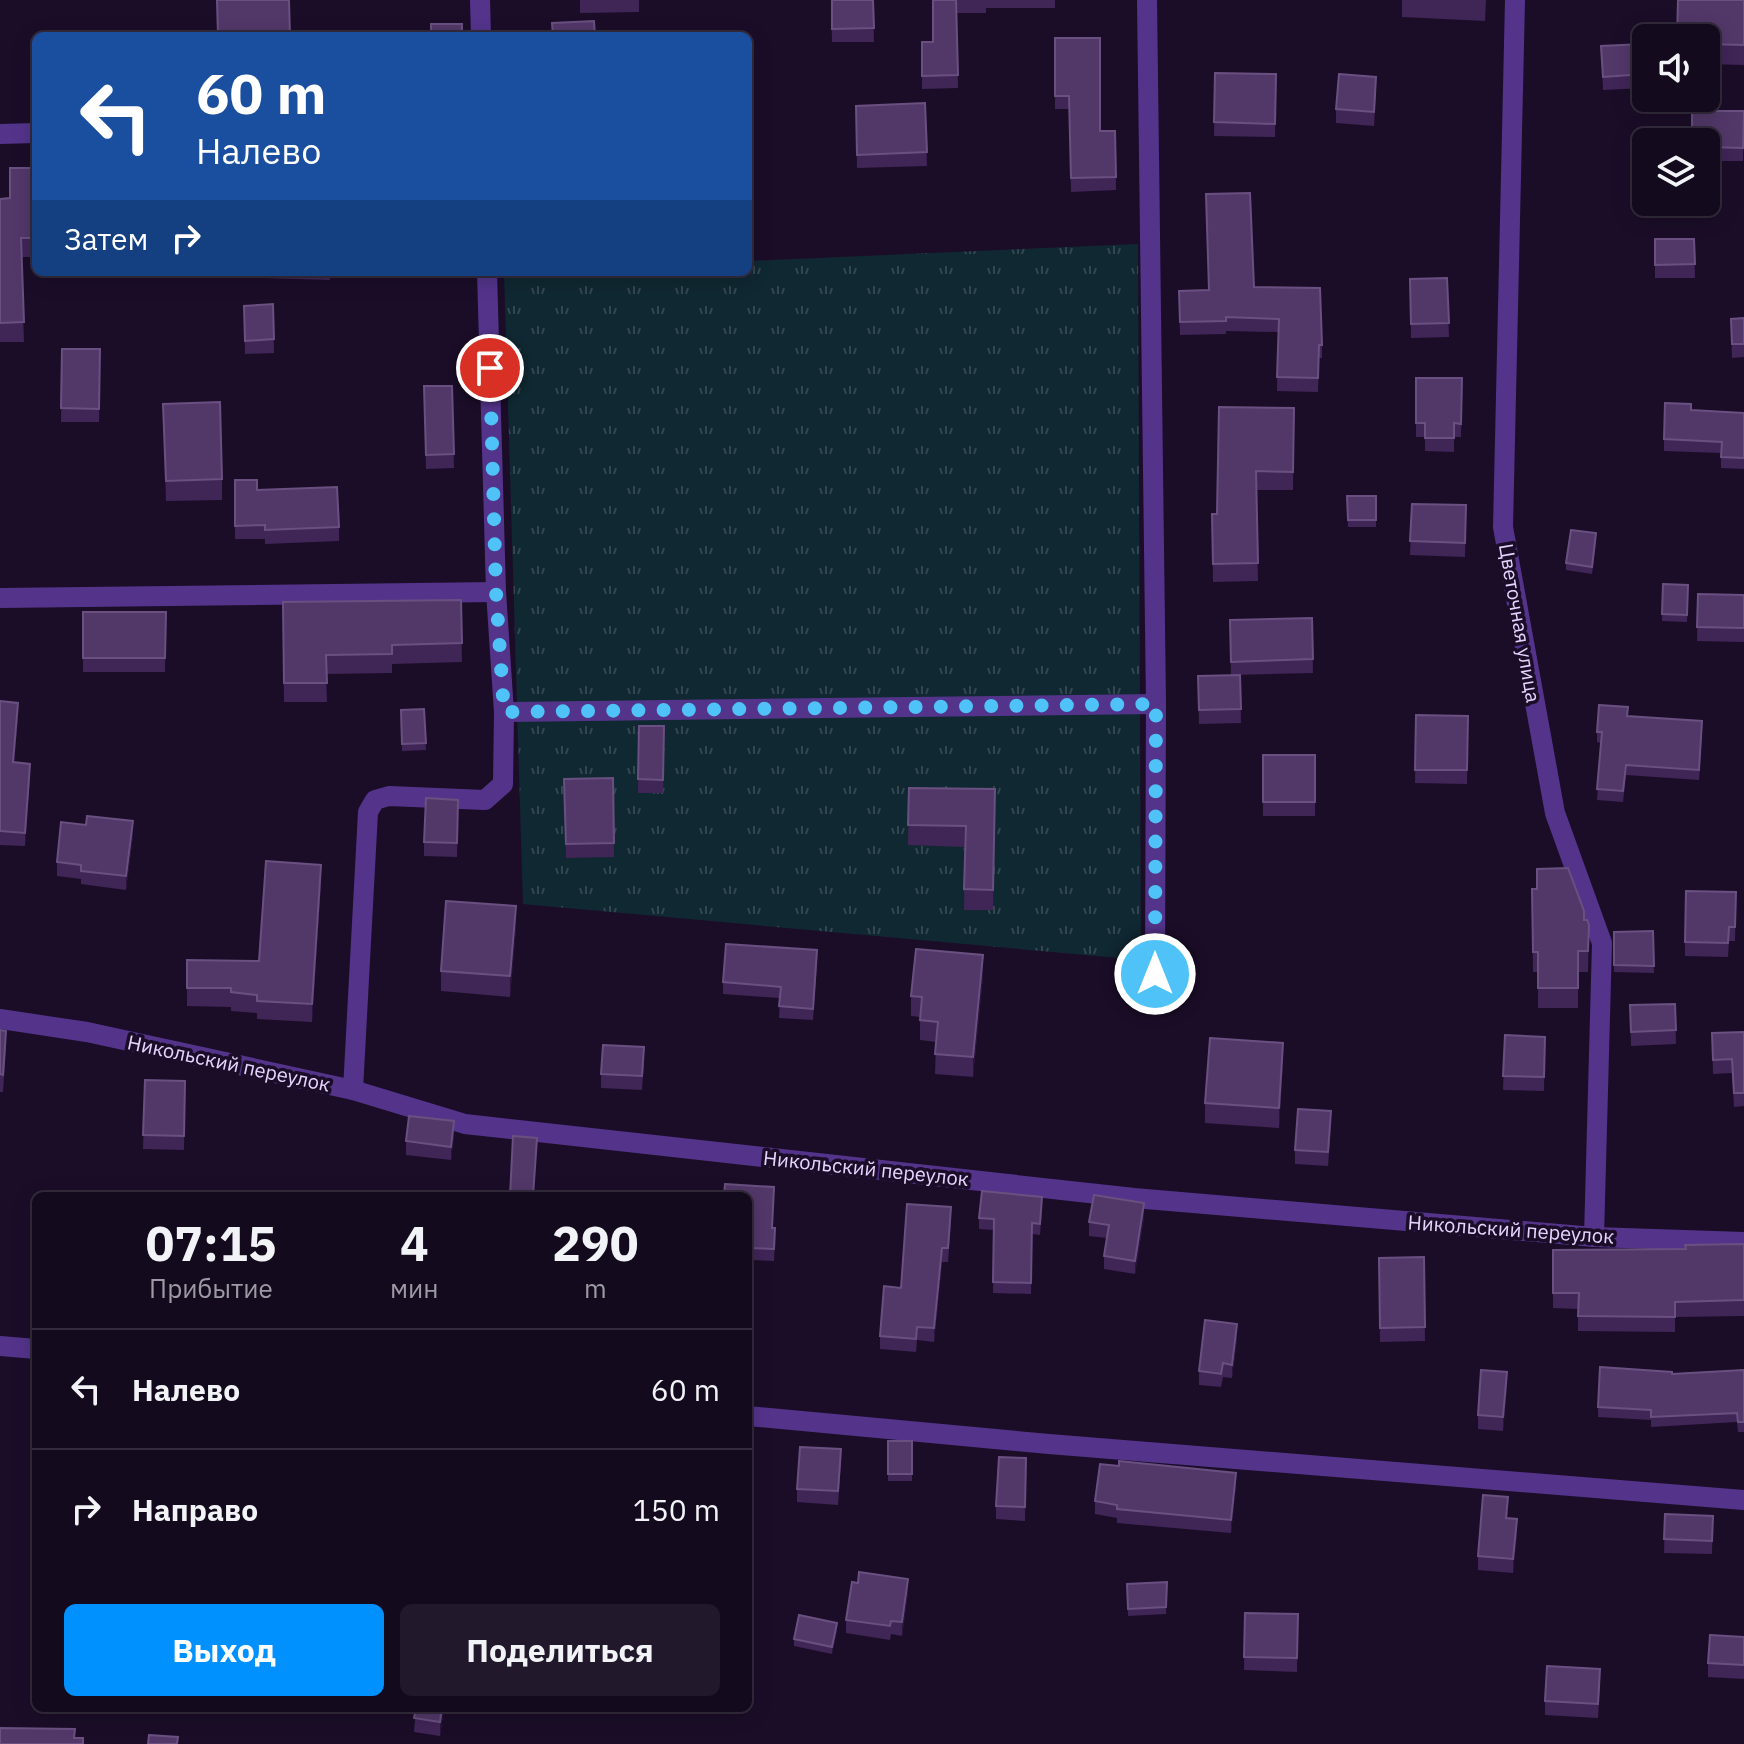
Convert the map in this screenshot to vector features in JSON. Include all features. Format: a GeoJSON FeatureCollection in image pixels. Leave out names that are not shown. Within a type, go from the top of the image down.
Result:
{"type":"FeatureCollection","features":[{"type":"Feature","properties":{"kind":"street"},"geometry":{"type":"LineString","coordinates":[[480,0],[481,32]]}},
{"type":"Feature","properties":{"kind":"street"},"geometry":{"type":"LineString","coordinates":[[1147,0],[1156,704],[1155,974]]}},
{"type":"Feature","properties":{"kind":"street","name":"Цветочная улица"},"geometry":{"type":"LineString","coordinates":[[1515,0],[1503,527],[1555,813],[1602,943],[1594,1237]]}},
{"type":"Feature","properties":{"kind":"street"},"geometry":{"type":"LineString","coordinates":[[0,134],[32,133]]}},
{"type":"Feature","properties":{"kind":"street"},"geometry":{"type":"LineString","coordinates":[[353,1090],[368,812],[375,800],[389,796],[485,800],[503,784],[504,712],[496,592],[487,276]]}},
{"type":"Feature","properties":{"kind":"street"},"geometry":{"type":"LineString","coordinates":[[0,598],[496,592]]}},
{"type":"Feature","properties":{"kind":"street"},"geometry":{"type":"LineString","coordinates":[[504,712],[1156,704]]}},
{"type":"Feature","properties":{"kind":"street","name":"Никольский переулок"},"geometry":{"type":"LineString","coordinates":[[0,1019],[87,1032],[353,1090],[465,1124],[1134,1198],[1594,1237],[1744,1242]]}},
{"type":"Feature","properties":{"kind":"street"},"geometry":{"type":"LineString","coordinates":[[0,1346],[32,1349]]}},
{"type":"Feature","properties":{"kind":"street"},"geometry":{"type":"LineString","coordinates":[[752,1416],[1049,1444],[1744,1500]]}},
{"type":"Feature","properties":{"kind":"green space"},"geometry":{"type":"Polygon","coordinates":[[[1138,244],[1141,960],[523,904],[504,276],[752,276],[752,261],[1138,244]]]}},
{"type":"Feature","properties":{"kind":"building"},"geometry":{"type":"Polygon","coordinates":[[[217,0],[289,0],[290,32],[218,32],[217,0]]]}},
{"type":"Feature","properties":{"kind":"building"},"geometry":{"type":"Polygon","coordinates":[[[832,0],[873,0],[874,28],[832,29],[832,0]]]}},
{"type":"Feature","properties":{"kind":"building"},"geometry":{"type":"Polygon","coordinates":[[[933,0],[956,0],[958,75],[922,76],[922,42],[933,42],[933,0]]]}},
{"type":"Feature","properties":{"kind":"building"},"geometry":{"type":"Polygon","coordinates":[[[1678,0],[1744,0],[1744,45],[1720,44],[1720,24],[1677,24],[1678,0]]]}},
{"type":"Feature","properties":{"kind":"building"},"geometry":{"type":"Polygon","coordinates":[[[594,21],[595,32],[553,32],[552,23],[594,21]]]}},
{"type":"Feature","properties":{"kind":"building"},"geometry":{"type":"Polygon","coordinates":[[[431,24],[462,24],[462,32],[431,32],[431,24]]]}},
{"type":"Feature","properties":{"kind":"building"},"geometry":{"type":"Polygon","coordinates":[[[1055,38],[1100,38],[1100,131],[1115,131],[1116,177],[1071,178],[1069,96],[1055,96],[1055,38]]]}},
{"type":"Feature","properties":{"kind":"building"},"geometry":{"type":"Polygon","coordinates":[[[1632,45],[1632,75],[1603,77],[1601,46],[1632,45]]]}},
{"type":"Feature","properties":{"kind":"building"},"geometry":{"type":"Polygon","coordinates":[[[1215,73],[1276,74],[1275,124],[1214,122],[1215,73]]]}},
{"type":"Feature","properties":{"kind":"building"},"geometry":{"type":"Polygon","coordinates":[[[1339,74],[1376,77],[1374,112],[1336,109],[1339,74]]]}},
{"type":"Feature","properties":{"kind":"building"},"geometry":{"type":"Polygon","coordinates":[[[925,103],[927,152],[857,155],[856,106],[925,103]]]}},
{"type":"Feature","properties":{"kind":"building"},"geometry":{"type":"Polygon","coordinates":[[[1744,111],[1743,148],[1720,147],[1720,128],[1692,128],[1692,112],[1744,111]]]}},
{"type":"Feature","properties":{"kind":"building"},"geometry":{"type":"Polygon","coordinates":[[[10,168],[32,168],[32,238],[21,238],[24,322],[0,323],[0,199],[10,198],[10,168]]]}},
{"type":"Feature","properties":{"kind":"building"},"geometry":{"type":"Polygon","coordinates":[[[1250,193],[1254,287],[1320,288],[1322,345],[1319,345],[1318,378],[1277,377],[1279,319],[1226,317],[1226,321],[1180,322],[1179,291],[1209,290],[1206,194],[1250,193]]]}},
{"type":"Feature","properties":{"kind":"building"},"geometry":{"type":"Polygon","coordinates":[[[1655,239],[1694,239],[1695,264],[1655,265],[1655,239]]]}},
{"type":"Feature","properties":{"kind":"building"},"geometry":{"type":"Polygon","coordinates":[[[1447,278],[1449,323],[1411,324],[1410,279],[1447,278]]]}},
{"type":"Feature","properties":{"kind":"building"},"geometry":{"type":"Polygon","coordinates":[[[273,304],[274,339],[245,341],[244,306],[273,304]]]}},
{"type":"Feature","properties":{"kind":"building"},"geometry":{"type":"Polygon","coordinates":[[[1744,318],[1744,344],[1732,344],[1731,319],[1744,318]]]}},
{"type":"Feature","properties":{"kind":"building"},"geometry":{"type":"Polygon","coordinates":[[[62,349],[100,349],[99,409],[61,408],[62,349]]]}},
{"type":"Feature","properties":{"kind":"building"},"geometry":{"type":"Polygon","coordinates":[[[1416,378],[1462,378],[1461,424],[1454,423],[1454,438],[1425,438],[1425,423],[1416,423],[1416,378]]]}},
{"type":"Feature","properties":{"kind":"building"},"geometry":{"type":"Polygon","coordinates":[[[424,386],[452,386],[454,454],[426,455],[424,386]]]}},
{"type":"Feature","properties":{"kind":"building"},"geometry":{"type":"Polygon","coordinates":[[[220,402],[222,479],[166,481],[163,404],[220,402]]]}},
{"type":"Feature","properties":{"kind":"building"},"geometry":{"type":"Polygon","coordinates":[[[1665,403],[1691,404],[1691,410],[1744,413],[1744,458],[1721,457],[1722,442],[1664,439],[1665,403]]]}},
{"type":"Feature","properties":{"kind":"building"},"geometry":{"type":"Polygon","coordinates":[[[1219,407],[1294,408],[1293,472],[1256,471],[1258,563],[1213,564],[1212,514],[1217,514],[1219,407]]]}},
{"type":"Feature","properties":{"kind":"building"},"geometry":{"type":"Polygon","coordinates":[[[235,480],[257,480],[257,490],[337,487],[339,527],[265,530],[265,525],[235,526],[235,480]]]}},
{"type":"Feature","properties":{"kind":"building"},"geometry":{"type":"Polygon","coordinates":[[[1347,496],[1376,496],[1376,520],[1348,520],[1347,496]]]}},
{"type":"Feature","properties":{"kind":"building"},"geometry":{"type":"Polygon","coordinates":[[[1412,504],[1466,505],[1465,543],[1410,541],[1412,504]]]}},
{"type":"Feature","properties":{"kind":"building"},"geometry":{"type":"Polygon","coordinates":[[[1571,530],[1596,533],[1592,567],[1566,563],[1571,530]]]}},
{"type":"Feature","properties":{"kind":"building"},"geometry":{"type":"Polygon","coordinates":[[[1663,584],[1688,585],[1687,615],[1662,614],[1663,584]]]}},
{"type":"Feature","properties":{"kind":"building"},"geometry":{"type":"Polygon","coordinates":[[[1698,594],[1744,595],[1744,628],[1697,627],[1698,594]]]}},
{"type":"Feature","properties":{"kind":"building"},"geometry":{"type":"Polygon","coordinates":[[[461,600],[462,643],[392,645],[392,654],[326,655],[327,683],[284,683],[283,602],[461,600]]]}},
{"type":"Feature","properties":{"kind":"building"},"geometry":{"type":"Polygon","coordinates":[[[83,612],[166,612],[165,658],[83,658],[83,612]]]}},
{"type":"Feature","properties":{"kind":"building"},"geometry":{"type":"Polygon","coordinates":[[[1312,618],[1313,659],[1231,662],[1230,620],[1312,618]]]}},
{"type":"Feature","properties":{"kind":"building"},"geometry":{"type":"Polygon","coordinates":[[[1240,675],[1241,709],[1199,710],[1198,676],[1240,675]]]}},
{"type":"Feature","properties":{"kind":"building"},"geometry":{"type":"Polygon","coordinates":[[[0,701],[18,703],[13,762],[30,764],[25,833],[0,831],[0,701]]]}},
{"type":"Feature","properties":{"kind":"building"},"geometry":{"type":"Polygon","coordinates":[[[1599,705],[1628,707],[1627,716],[1702,721],[1699,770],[1626,765],[1623,791],[1597,789],[1602,732],[1597,732],[1599,705]]]}},
{"type":"Feature","properties":{"kind":"building"},"geometry":{"type":"Polygon","coordinates":[[[424,709],[426,743],[402,744],[401,710],[424,709]]]}},
{"type":"Feature","properties":{"kind":"building"},"geometry":{"type":"Polygon","coordinates":[[[1416,715],[1468,716],[1467,770],[1415,770],[1416,715]]]}},
{"type":"Feature","properties":{"kind":"building"},"geometry":{"type":"Polygon","coordinates":[[[639,726],[664,726],[663,780],[638,779],[639,726]]]}},
{"type":"Feature","properties":{"kind":"building"},"geometry":{"type":"Polygon","coordinates":[[[1263,755],[1315,755],[1315,802],[1263,802],[1263,755]]]}},
{"type":"Feature","properties":{"kind":"building"},"geometry":{"type":"Polygon","coordinates":[[[613,778],[614,843],[566,844],[564,779],[613,778]]]}},
{"type":"Feature","properties":{"kind":"building"},"geometry":{"type":"Polygon","coordinates":[[[909,788],[995,789],[993,890],[964,889],[966,826],[908,825],[909,788]]]}},
{"type":"Feature","properties":{"kind":"building"},"geometry":{"type":"Polygon","coordinates":[[[426,798],[458,800],[457,843],[424,842],[426,798]]]}},
{"type":"Feature","properties":{"kind":"building"},"geometry":{"type":"Polygon","coordinates":[[[87,816],[133,821],[126,876],[81,871],[81,865],[57,862],[61,822],[86,825],[87,816]]]}},
{"type":"Feature","properties":{"kind":"building"},"geometry":{"type":"Polygon","coordinates":[[[266,861],[321,865],[312,1004],[257,1001],[257,995],[231,992],[231,988],[187,988],[187,960],[259,961],[266,861]]]}},
{"type":"Feature","properties":{"kind":"building"},"geometry":{"type":"Polygon","coordinates":[[[1568,868],[1584,911],[1584,920],[1589,925],[1588,951],[1578,951],[1578,988],[1538,988],[1538,952],[1533,952],[1532,889],[1537,889],[1537,869],[1568,868]]]}},
{"type":"Feature","properties":{"kind":"building"},"geometry":{"type":"Polygon","coordinates":[[[1686,891],[1736,892],[1735,927],[1729,927],[1728,943],[1685,942],[1686,891]]]}},
{"type":"Feature","properties":{"kind":"building"},"geometry":{"type":"Polygon","coordinates":[[[446,901],[516,906],[510,976],[441,971],[446,901]]]}},
{"type":"Feature","properties":{"kind":"building"},"geometry":{"type":"Polygon","coordinates":[[[1653,931],[1654,966],[1614,965],[1614,932],[1653,931]]]}},
{"type":"Feature","properties":{"kind":"building"},"geometry":{"type":"Polygon","coordinates":[[[726,944],[817,950],[813,1009],[779,1006],[781,987],[723,982],[726,944]]]}},
{"type":"Feature","properties":{"kind":"building"},"geometry":{"type":"Polygon","coordinates":[[[916,949],[983,955],[973,1057],[935,1054],[938,1022],[920,1020],[922,997],[911,996],[916,949]]]}},
{"type":"Feature","properties":{"kind":"building"},"geometry":{"type":"Polygon","coordinates":[[[1675,1004],[1676,1030],[1631,1032],[1630,1005],[1675,1004]]]}},
{"type":"Feature","properties":{"kind":"building"},"geometry":{"type":"Polygon","coordinates":[[[0,1030],[6,1031],[3,1075],[0,1074],[0,1030]]]}},
{"type":"Feature","properties":{"kind":"building"},"geometry":{"type":"Polygon","coordinates":[[[1744,1032],[1744,1093],[1734,1093],[1732,1059],[1713,1060],[1712,1033],[1744,1032]]]}},
{"type":"Feature","properties":{"kind":"building"},"geometry":{"type":"Polygon","coordinates":[[[1505,1035],[1545,1037],[1544,1077],[1503,1076],[1505,1035]]]}},
{"type":"Feature","properties":{"kind":"building"},"geometry":{"type":"Polygon","coordinates":[[[1210,1038],[1283,1043],[1279,1108],[1205,1103],[1210,1038]]]}},
{"type":"Feature","properties":{"kind":"building"},"geometry":{"type":"Polygon","coordinates":[[[603,1045],[644,1047],[642,1076],[601,1074],[603,1045]]]}},
{"type":"Feature","properties":{"kind":"building"},"geometry":{"type":"Polygon","coordinates":[[[145,1080],[185,1081],[184,1136],[143,1135],[145,1080]]]}},
{"type":"Feature","properties":{"kind":"building"},"geometry":{"type":"Polygon","coordinates":[[[1298,1109],[1331,1111],[1328,1152],[1295,1150],[1298,1109]]]}},
{"type":"Feature","properties":{"kind":"building"},"geometry":{"type":"Polygon","coordinates":[[[409,1116],[454,1121],[451,1147],[406,1141],[409,1116]]]}},
{"type":"Feature","properties":{"kind":"building"},"geometry":{"type":"Polygon","coordinates":[[[513,1136],[537,1138],[533,1192],[510,1192],[513,1136]]]}},
{"type":"Feature","properties":{"kind":"building"},"geometry":{"type":"Polygon","coordinates":[[[725,1184],[774,1187],[774,1249],[752,1248],[752,1192],[724,1192],[725,1184]]]}},
{"type":"Feature","properties":{"kind":"building"},"geometry":{"type":"Polygon","coordinates":[[[982,1191],[1042,1197],[1040,1224],[1032,1223],[1031,1283],[993,1282],[994,1219],[979,1218],[982,1191]]]}},
{"type":"Feature","properties":{"kind":"building"},"geometry":{"type":"Polygon","coordinates":[[[1094,1195],[1144,1203],[1135,1261],[1104,1256],[1109,1225],[1089,1222],[1094,1195]]]}},
{"type":"Feature","properties":{"kind":"building"},"geometry":{"type":"Polygon","coordinates":[[[907,1204],[951,1207],[948,1248],[942,1248],[934,1328],[917,1327],[916,1339],[880,1336],[884,1286],[901,1288],[907,1204]]]}},
{"type":"Feature","properties":{"kind":"building"},"geometry":{"type":"Polygon","coordinates":[[[1744,1244],[1744,1300],[1675,1302],[1675,1317],[1578,1316],[1579,1293],[1553,1293],[1553,1250],[1686,1249],[1685,1245],[1744,1244]]]}},
{"type":"Feature","properties":{"kind":"building"},"geometry":{"type":"Polygon","coordinates":[[[1424,1257],[1425,1327],[1380,1328],[1379,1258],[1424,1257]]]}},
{"type":"Feature","properties":{"kind":"building"},"geometry":{"type":"Polygon","coordinates":[[[1205,1320],[1237,1324],[1232,1365],[1223,1363],[1221,1374],[1199,1371],[1205,1320]]]}},
{"type":"Feature","properties":{"kind":"building"},"geometry":{"type":"Polygon","coordinates":[[[1600,1367],[1672,1374],[1744,1370],[1744,1422],[1738,1422],[1737,1413],[1651,1417],[1651,1410],[1598,1407],[1600,1367]]]}},
{"type":"Feature","properties":{"kind":"building"},"geometry":{"type":"Polygon","coordinates":[[[1481,1370],[1507,1372],[1503,1417],[1478,1415],[1481,1370]]]}},
{"type":"Feature","properties":{"kind":"building"},"geometry":{"type":"Polygon","coordinates":[[[888,1441],[912,1441],[912,1474],[888,1474],[888,1441]]]}},
{"type":"Feature","properties":{"kind":"building"},"geometry":{"type":"Polygon","coordinates":[[[800,1447],[841,1449],[838,1491],[797,1489],[800,1447]]]}},
{"type":"Feature","properties":{"kind":"building"},"geometry":{"type":"Polygon","coordinates":[[[999,1457],[1026,1458],[1025,1507],[996,1506],[999,1457]]]}},
{"type":"Feature","properties":{"kind":"building"},"geometry":{"type":"Polygon","coordinates":[[[1119,1461],[1236,1473],[1231,1520],[1117,1509],[1117,1505],[1095,1501],[1100,1464],[1119,1466],[1119,1461]]]}},
{"type":"Feature","properties":{"kind":"building"},"geometry":{"type":"Polygon","coordinates":[[[1483,1495],[1508,1497],[1506,1518],[1517,1519],[1513,1559],[1478,1556],[1483,1495]]]}},
{"type":"Feature","properties":{"kind":"building"},"geometry":{"type":"Polygon","coordinates":[[[1665,1514],[1713,1516],[1712,1541],[1664,1539],[1665,1514]]]}},
{"type":"Feature","properties":{"kind":"building"},"geometry":{"type":"Polygon","coordinates":[[[859,1572],[908,1579],[902,1622],[891,1621],[890,1626],[846,1620],[852,1582],[858,1583],[859,1572]]]}},
{"type":"Feature","properties":{"kind":"building"},"geometry":{"type":"Polygon","coordinates":[[[1167,1582],[1166,1607],[1128,1609],[1127,1584],[1167,1582]]]}},
{"type":"Feature","properties":{"kind":"building"},"geometry":{"type":"Polygon","coordinates":[[[1245,1613],[1298,1614],[1297,1658],[1244,1657],[1245,1613]]]}},
{"type":"Feature","properties":{"kind":"building"},"geometry":{"type":"Polygon","coordinates":[[[799,1615],[837,1623],[832,1647],[794,1639],[799,1615]]]}},
{"type":"Feature","properties":{"kind":"building"},"geometry":{"type":"Polygon","coordinates":[[[1710,1635],[1744,1637],[1744,1665],[1708,1663],[1710,1635]]]}},
{"type":"Feature","properties":{"kind":"building"},"geometry":{"type":"Polygon","coordinates":[[[1547,1666],[1600,1669],[1598,1704],[1545,1701],[1547,1666]]]}},
{"type":"Feature","properties":{"kind":"building"},"geometry":{"type":"Polygon","coordinates":[[[415,1712],[441,1712],[440,1722],[414,1718],[415,1712]]]}},
{"type":"Feature","properties":{"kind":"building"},"geometry":{"type":"Polygon","coordinates":[[[0,1728],[75,1729],[74,1738],[83,1738],[83,1744],[0,1744],[0,1728]]]}},
{"type":"Feature","properties":{"kind":"building"},"geometry":{"type":"Polygon","coordinates":[[[149,1735],[178,1737],[177,1744],[148,1744],[149,1735]]]}},
{"type":"Feature","properties":{"kind":"route"},"geometry":{"type":"LineString","coordinates":[[490,368],[496,592],[504,712],[1156,704],[1155,974]]}}]}
